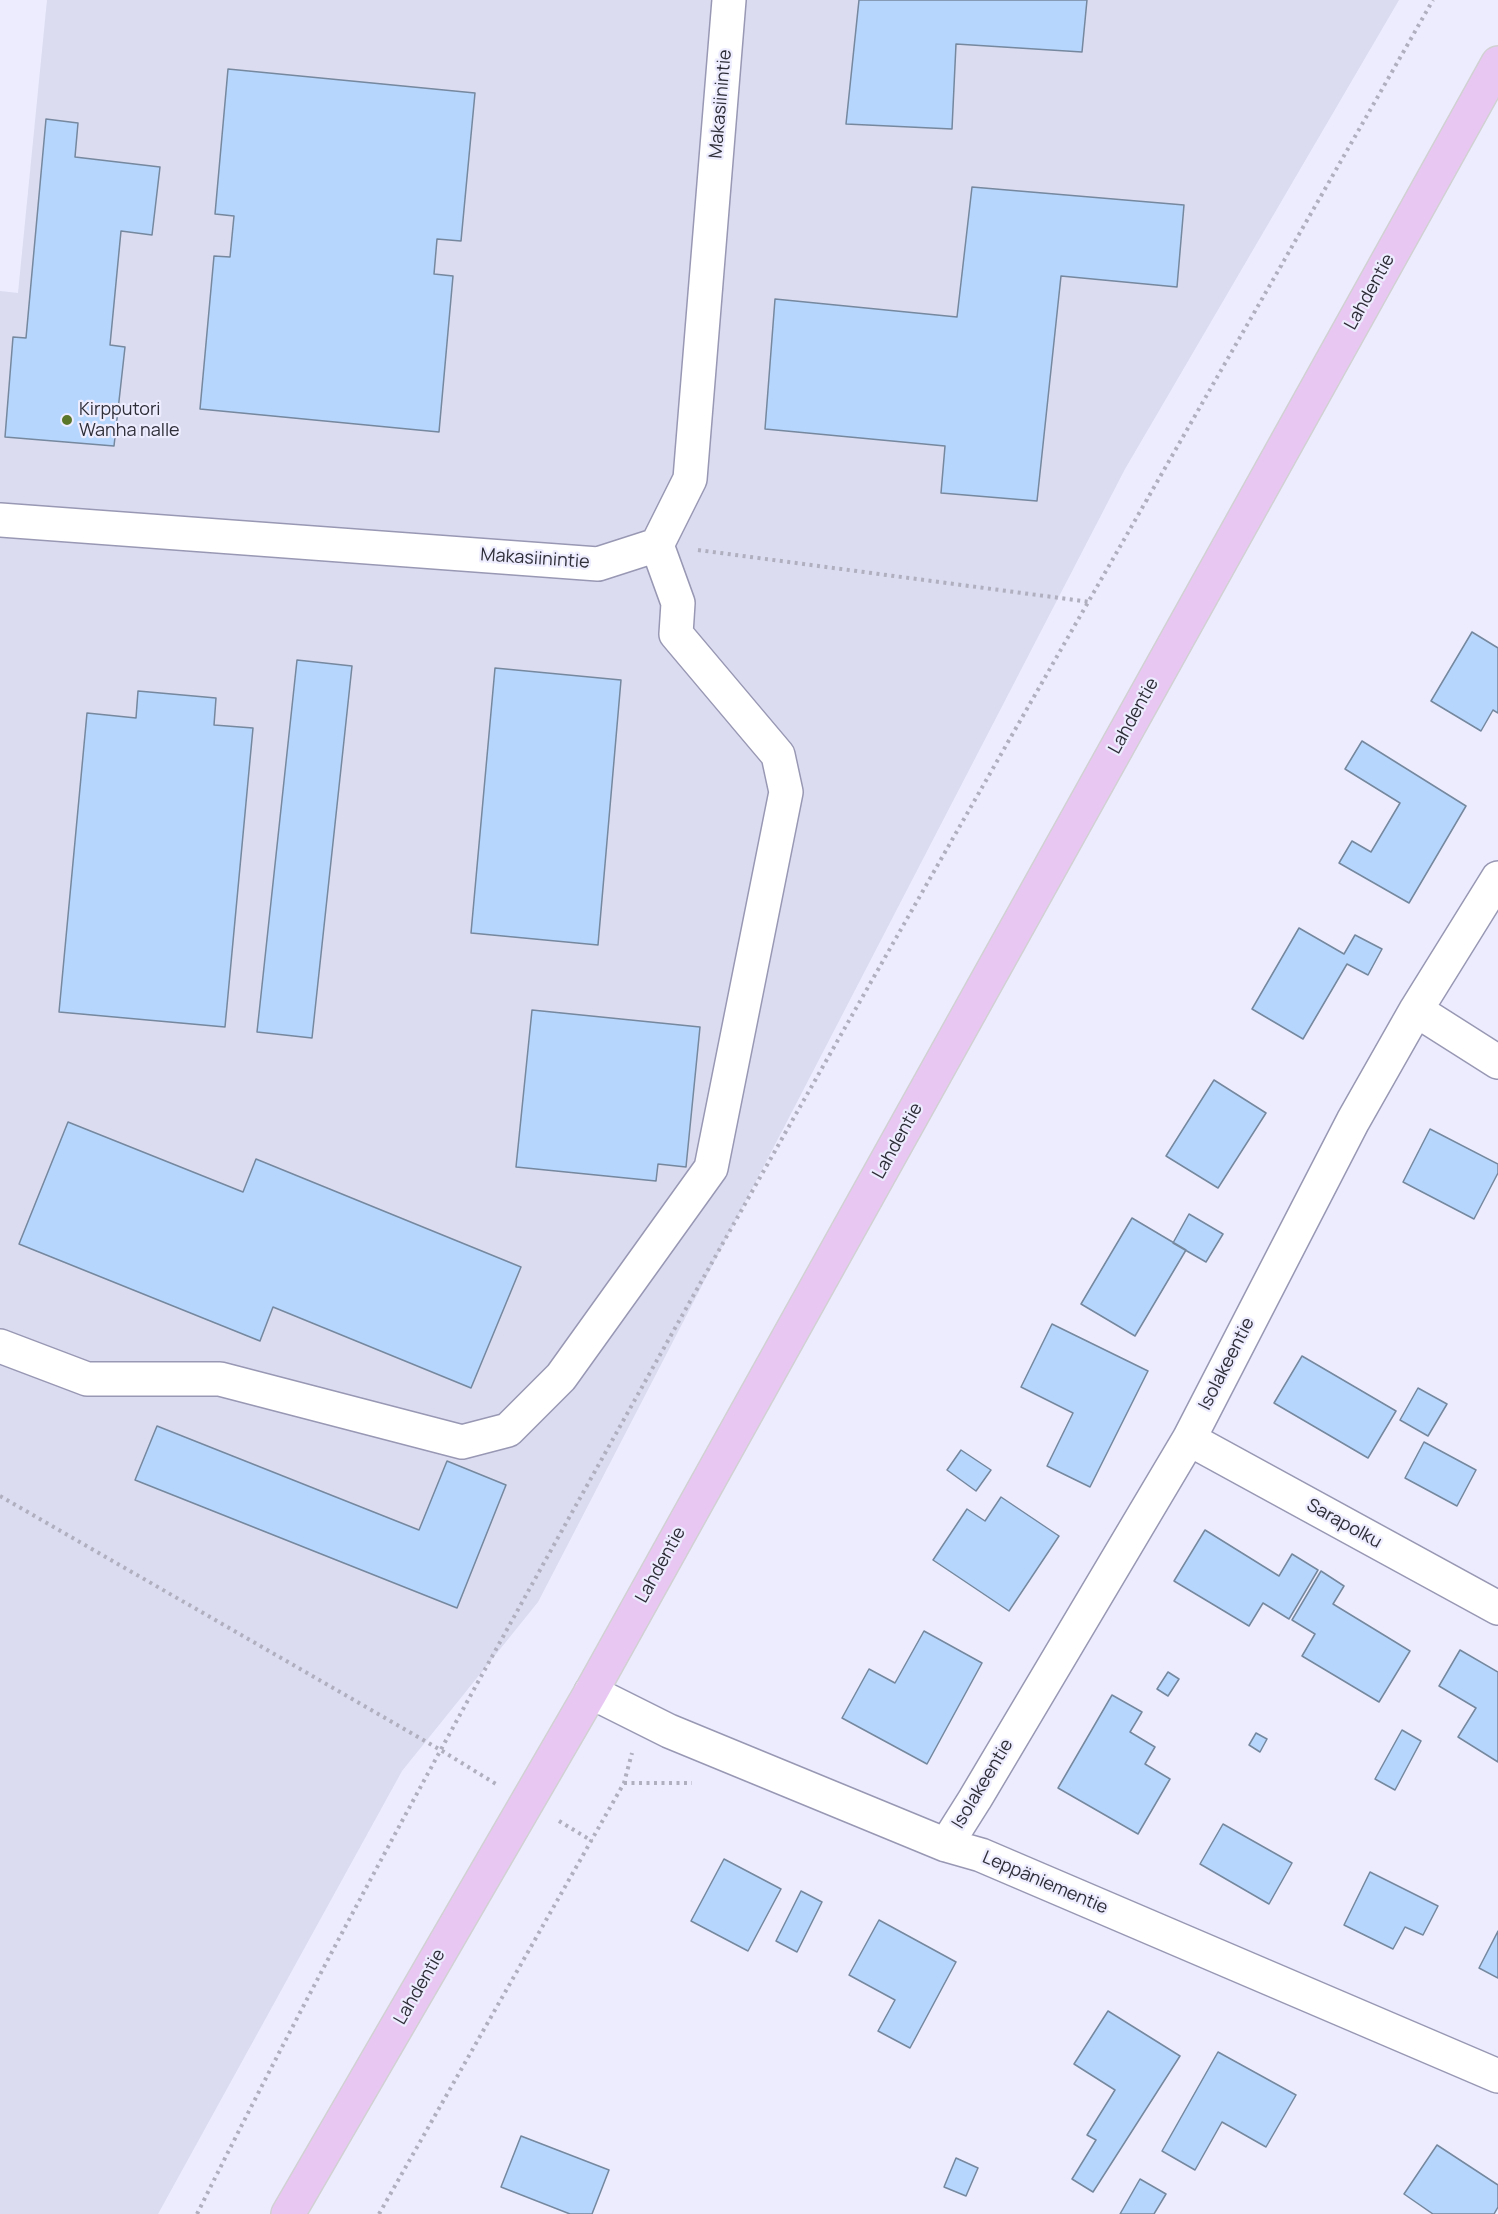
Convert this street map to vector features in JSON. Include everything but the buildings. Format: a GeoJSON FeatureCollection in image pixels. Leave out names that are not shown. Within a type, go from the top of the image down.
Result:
{"type":"FeatureCollection","features":[{"type":"Feature","properties":{"kind":"main road","name":"Lahdentie"},"geometry":{"type":"LineString","coordinates":[[288,2214],[591,1692],[1498,63]]}},
{"type":"Feature","properties":{"kind":"street","name":"Makasiinintie"},"geometry":{"type":"LineString","coordinates":[[0,520],[598,564],[657,545],[690,479],[729,0]]}},
{"type":"Feature","properties":{"kind":"street"},"geometry":{"type":"LineString","coordinates":[[0,1346],[87,1379],[220,1379],[462,1442],[508,1430],[561,1377],[711,1167],[786,792],[778,755],[676,634],[678,603],[657,545]]}},
{"type":"Feature","properties":{"kind":"street","name":"Isolakeentie"},"geometry":{"type":"LineString","coordinates":[[946,1845],[1189,1439],[1353,1121],[1416,1010],[1498,878]]}},
{"type":"Feature","properties":{"kind":"street"},"geometry":{"type":"LineString","coordinates":[[1416,1010],[1498,1062]]}},
{"type":"Feature","properties":{"kind":"street","name":"Sarapolku"},"geometry":{"type":"LineString","coordinates":[[1189,1439],[1498,1608]]}},
{"type":"Feature","properties":{"kind":"street","name":"Leppäniementie"},"geometry":{"type":"LineString","coordinates":[[591,1692],[669,1731],[946,1845],[981,1855],[1498,2076]]}},
{"type":"Feature","properties":{"kind":"path"},"geometry":{"type":"LineString","coordinates":[[196,2214],[249,2108],[439,1749],[833,1046],[1090,602],[1433,0]]}},
{"type":"Feature","properties":{"kind":"path"},"geometry":{"type":"LineString","coordinates":[[657,545],[1090,602]]}},
{"type":"Feature","properties":{"kind":"path"},"geometry":{"type":"LineString","coordinates":[[0,1496],[439,1749]]}},
{"type":"Feature","properties":{"kind":"path"},"geometry":{"type":"LineString","coordinates":[[379,2214],[624,1784],[642,1718]]}},
{"type":"Feature","properties":{"kind":"shaded area"},"geometry":{"type":"Polygon","coordinates":[[[47,0],[1399,0],[1125,469],[538,1602],[402,1771],[158,2214],[0,2214],[0,291],[18,293],[47,0]]]}},
{"type":"Feature","properties":{"kind":"place","name":"Kirpputori Wanha nalle"},"geometry":{"type":"Point","coordinates":[67,420]}}]}
